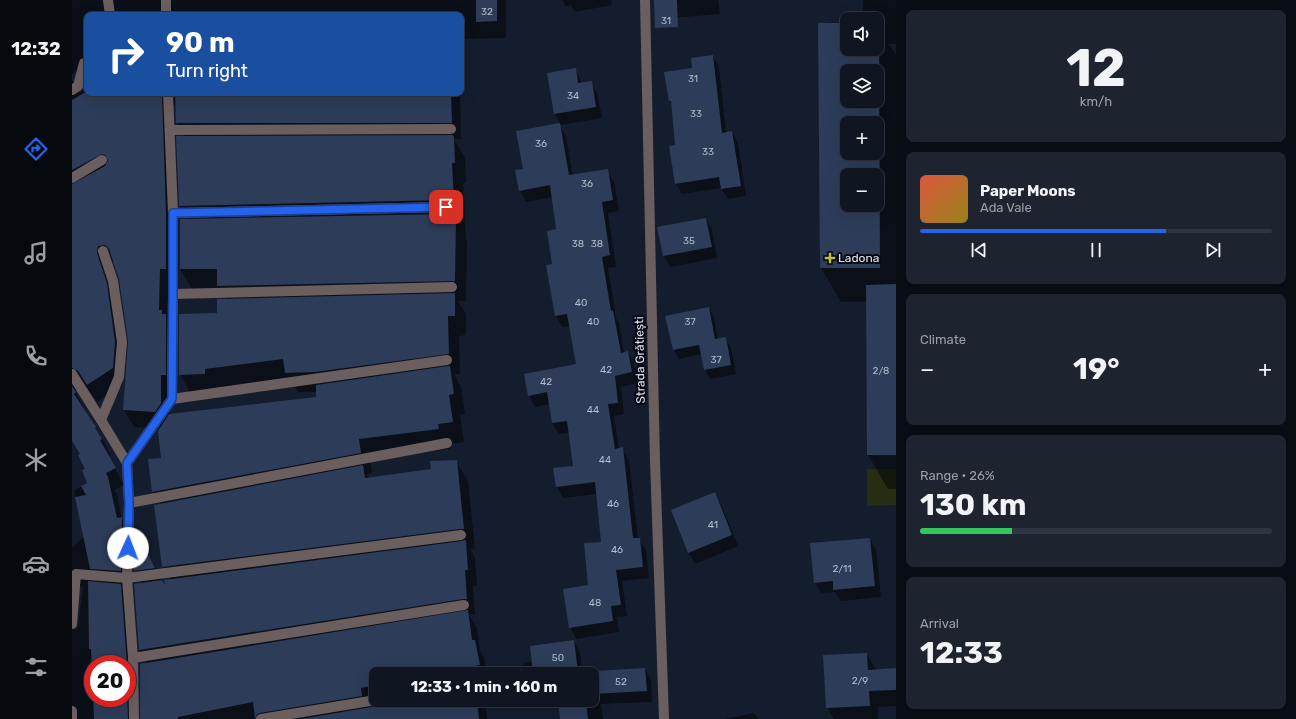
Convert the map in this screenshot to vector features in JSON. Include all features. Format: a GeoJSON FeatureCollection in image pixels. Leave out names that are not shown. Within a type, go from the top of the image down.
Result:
{"type":"FeatureCollection","features":[{"type":"Feature","properties":{"kind":"street"},"geometry":{"type":"LineString","coordinates":[[108,0],[110,12]]}},
{"type":"Feature","properties":{"kind":"street"},"geometry":{"type":"LineString","coordinates":[[166,0],[166,12]]}},
{"type":"Feature","properties":{"kind":"street","name":"Strada Grătiești"},"geometry":{"type":"LineString","coordinates":[[645,0],[656,469],[664,719]]}},
{"type":"Feature","properties":{"kind":"street"},"geometry":{"type":"LineString","coordinates":[[72,90],[78,86],[84,63]]}},
{"type":"Feature","properties":{"kind":"street"},"geometry":{"type":"LineString","coordinates":[[127,463],[172,399],[173,213],[168,96]]}},
{"type":"Feature","properties":{"kind":"street"},"geometry":{"type":"LineString","coordinates":[[170,130],[451,129]]}},
{"type":"Feature","properties":{"kind":"street"},"geometry":{"type":"LineString","coordinates":[[72,178],[102,160]]}},
{"type":"Feature","properties":{"kind":"street"},"geometry":{"type":"LineString","coordinates":[[173,213],[446,207]]}},
{"type":"Feature","properties":{"kind":"street"},"geometry":{"type":"LineString","coordinates":[[101,420],[119,377],[122,342],[113,281],[103,251]]}},
{"type":"Feature","properties":{"kind":"street"},"geometry":{"type":"LineString","coordinates":[[173,294],[452,287]]}},
{"type":"Feature","properties":{"kind":"street"},"geometry":{"type":"LineString","coordinates":[[172,399],[447,360]]}},
{"type":"Feature","properties":{"kind":"street"},"geometry":{"type":"LineString","coordinates":[[72,374],[127,463],[129,503],[127,578],[133,655]]}},
{"type":"Feature","properties":{"kind":"street"},"geometry":{"type":"LineString","coordinates":[[129,503],[447,443]]}},
{"type":"Feature","properties":{"kind":"street"},"geometry":{"type":"LineString","coordinates":[[72,624],[76,574],[127,578],[461,534]]}},
{"type":"Feature","properties":{"kind":"street"},"geometry":{"type":"LineString","coordinates":[[136,658],[464,605]]}},
{"type":"Feature","properties":{"kind":"street"},"geometry":{"type":"LineString","coordinates":[[261,719],[369,701]]}},
{"type":"Feature","properties":{"kind":"street"},"geometry":{"type":"LineString","coordinates":[[134,707],[134,719]]}},
{"type":"Feature","properties":{"kind":"street"},"geometry":{"type":"LineString","coordinates":[[72,711],[72,719]]}},
{"type":"Feature","properties":{"kind":"green space"},"geometry":{"type":"Polygon","coordinates":[[[867,469],[896,469],[896,505],[867,506],[867,469]]]}},
{"type":"Feature","properties":{"kind":"building"},"geometry":{"type":"Polygon","coordinates":[[[476,0],[497,0],[497,21],[476,22],[476,0]]]}},
{"type":"Feature","properties":{"kind":"building"},"geometry":{"type":"Polygon","coordinates":[[[654,0],[677,0],[678,27],[655,28],[654,0]]]}},
{"type":"Feature","properties":{"kind":"building"},"geometry":{"type":"Polygon","coordinates":[[[818,23],[840,23],[840,56],[879,56],[879,64],[840,64],[840,108],[879,108],[879,116],[840,116],[840,160],[880,160],[880,168],[840,168],[840,212],[880,212],[880,268],[820,268],[818,23]]]}},
{"type":"Feature","properties":{"kind":"building"},"geometry":{"type":"Polygon","coordinates":[[[713,55],[722,133],[732,131],[741,186],[721,189],[719,177],[675,184],[669,146],[675,145],[671,101],[669,101],[664,72],[692,68],[691,58],[713,55]]]}},
{"type":"Feature","properties":{"kind":"building"},"geometry":{"type":"Polygon","coordinates":[[[576,68],[578,83],[592,81],[596,107],[554,114],[547,73],[576,68]]]}},
{"type":"Feature","properties":{"kind":"building"},"geometry":{"type":"Polygon","coordinates":[[[84,93],[84,96],[162,96],[166,213],[166,269],[160,269],[159,310],[162,310],[162,314],[166,314],[166,375],[161,375],[161,403],[155,412],[123,410],[128,341],[119,279],[109,249],[105,245],[98,246],[97,253],[107,283],[115,342],[113,368],[87,385],[78,371],[72,368],[72,184],[105,166],[108,160],[105,155],[102,154],[72,170],[72,100],[84,93]]]}},
{"type":"Feature","properties":{"kind":"building"},"geometry":{"type":"Polygon","coordinates":[[[175,96],[451,96],[452,123],[176,123],[175,96]]]}},
{"type":"Feature","properties":{"kind":"building"},"geometry":{"type":"Polygon","coordinates":[[[560,123],[569,175],[608,169],[613,200],[602,202],[610,255],[602,257],[611,311],[613,310],[621,353],[628,351],[632,372],[615,376],[618,403],[608,404],[615,449],[623,447],[633,538],[640,538],[643,567],[616,570],[621,605],[611,606],[613,621],[569,628],[563,589],[588,585],[584,543],[601,542],[595,482],[556,487],[553,468],[573,466],[567,421],[552,423],[547,392],[528,396],[524,374],[576,364],[567,314],[555,316],[546,265],[552,264],[547,231],[556,229],[550,185],[519,191],[515,170],[523,169],[516,131],[560,123]]]}},
{"type":"Feature","properties":{"kind":"building"},"geometry":{"type":"Polygon","coordinates":[[[176,136],[454,136],[455,163],[452,163],[456,220],[455,281],[217,286],[217,269],[180,269],[180,219],[446,214],[450,212],[452,207],[451,203],[446,200],[179,206],[176,136]]]}},
{"type":"Feature","properties":{"kind":"building"},"geometry":{"type":"Polygon","coordinates":[[[706,218],[712,247],[663,256],[657,227],[706,218]]]}},
{"type":"Feature","properties":{"kind":"building"},"geometry":{"type":"Polygon","coordinates":[[[896,284],[896,455],[867,455],[866,285],[896,284]]]}},
{"type":"Feature","properties":{"kind":"building"},"geometry":{"type":"Polygon","coordinates":[[[455,293],[455,316],[448,316],[449,354],[315,372],[285,373],[283,359],[205,369],[205,374],[179,375],[179,314],[217,313],[217,299],[455,293]]]}},
{"type":"Feature","properties":{"kind":"building"},"geometry":{"type":"Polygon","coordinates":[[[709,307],[715,339],[726,337],[731,365],[704,370],[699,345],[673,350],[665,316],[709,307]]]}},
{"type":"Feature","properties":{"kind":"building"},"geometry":{"type":"Polygon","coordinates":[[[450,366],[454,394],[449,395],[453,422],[438,424],[439,429],[359,439],[361,453],[152,492],[148,459],[161,458],[158,431],[169,414],[316,397],[316,385],[450,366]]]}},
{"type":"Feature","properties":{"kind":"building"},"geometry":{"type":"Polygon","coordinates":[[[72,386],[76,392],[74,394],[96,427],[95,428],[102,439],[100,440],[116,468],[106,473],[117,518],[122,517],[121,571],[90,569],[75,497],[86,495],[81,486],[87,483],[82,470],[85,469],[78,455],[80,454],[72,441],[72,386]]]}},
{"type":"Feature","properties":{"kind":"building"},"geometry":{"type":"Polygon","coordinates":[[[457,460],[464,529],[162,567],[154,505],[363,465],[365,478],[431,469],[430,461],[457,460]]]}},
{"type":"Feature","properties":{"kind":"building"},"geometry":{"type":"Polygon","coordinates":[[[715,492],[732,535],[688,553],[671,510],[715,492]]]}},
{"type":"Feature","properties":{"kind":"building"},"geometry":{"type":"Polygon","coordinates":[[[135,528],[155,568],[134,571],[135,528]]]}},
{"type":"Feature","properties":{"kind":"building"},"geometry":{"type":"Polygon","coordinates":[[[870,538],[875,586],[833,590],[833,581],[814,583],[810,543],[870,538]]]}},
{"type":"Feature","properties":{"kind":"building"},"geometry":{"type":"Polygon","coordinates":[[[465,540],[468,570],[465,570],[467,599],[139,650],[134,584],[162,580],[165,585],[164,580],[465,540]]]}},
{"type":"Feature","properties":{"kind":"building"},"geometry":{"type":"Polygon","coordinates":[[[88,581],[121,584],[126,655],[91,655],[91,649],[89,649],[88,581]]]}},
{"type":"Feature","properties":{"kind":"building"},"geometry":{"type":"Polygon","coordinates":[[[468,610],[472,640],[475,640],[480,665],[470,667],[369,667],[369,686],[361,688],[362,696],[260,713],[257,714],[255,719],[253,702],[178,717],[178,719],[140,719],[140,664],[468,610]]]}},
{"type":"Feature","properties":{"kind":"building"},"geometry":{"type":"Polygon","coordinates":[[[574,640],[577,667],[532,667],[530,646],[574,640]]]}},
{"type":"Feature","properties":{"kind":"building"},"geometry":{"type":"Polygon","coordinates":[[[867,653],[868,670],[896,668],[896,690],[869,691],[870,706],[826,708],[823,655],[867,653]]]}},
{"type":"Feature","properties":{"kind":"building"},"geometry":{"type":"Polygon","coordinates":[[[645,668],[647,691],[599,694],[599,671],[645,668]]]}},
{"type":"Feature","properties":{"kind":"building"},"geometry":{"type":"Polygon","coordinates":[[[93,707],[128,707],[128,719],[94,719],[93,707]]]}},
{"type":"Feature","properties":{"kind":"building"},"geometry":{"type":"Polygon","coordinates":[[[371,707],[478,707],[479,719],[301,719],[371,707]]]}},
{"type":"Feature","properties":{"kind":"building"},"geometry":{"type":"Polygon","coordinates":[[[559,707],[587,707],[588,719],[560,719],[559,707]]]}},
{"type":"Feature","properties":{"kind":"place","name":"Ladona"},"geometry":{"type":"Point","coordinates":[830,258]}},
{"type":"Feature","properties":{"kind":"route"},"geometry":{"type":"LineString","coordinates":[[128,548],[129,503],[127,463],[172,399],[173,213],[446,207]]}}]}
